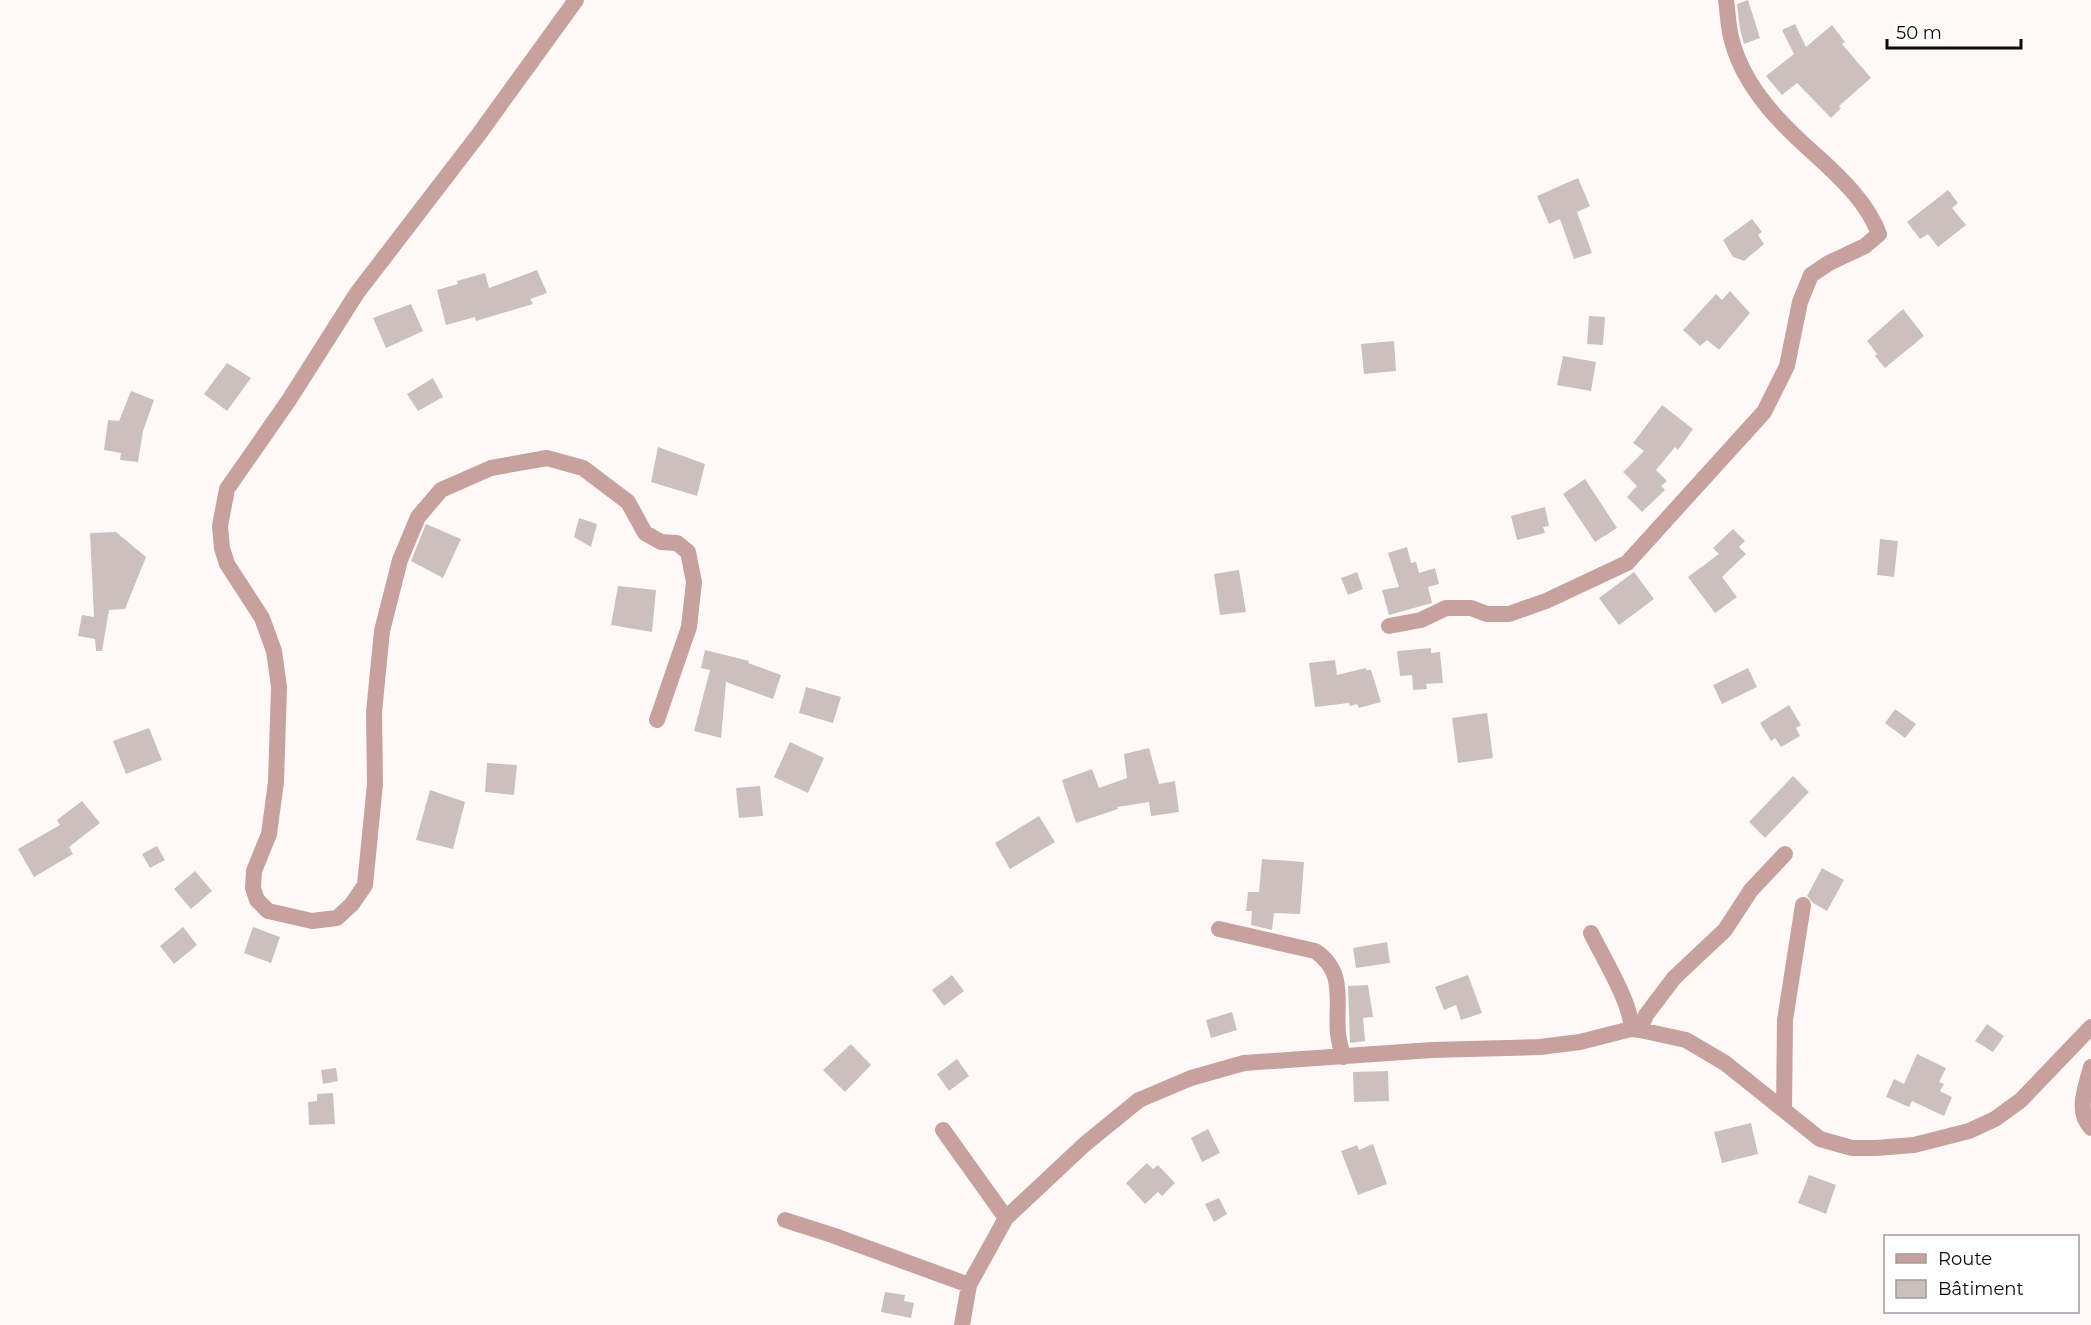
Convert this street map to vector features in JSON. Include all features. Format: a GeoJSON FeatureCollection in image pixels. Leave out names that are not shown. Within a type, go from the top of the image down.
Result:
{"type":"FeatureCollection","features":[{"type":"Feature","properties":{"kind":"street"},"geometry":{"type":"LineString","coordinates":[[576,0],[357,293],[289,400],[227,489],[220,526],[222,548],[227,564],[262,618],[274,651],[279,687],[276,782],[269,834],[254,871],[253,888],[257,900],[268,911],[312,921],[337,918],[352,904],[365,885],[375,784],[374,712],[382,631],[400,560],[418,517],[441,490],[491,468],[547,458],[584,468],[628,502],[645,533],[661,542],[677,543],[688,552],[694,582],[689,627],[657,720]]}},
{"type":"Feature","properties":{"kind":"street"},"geometry":{"type":"LineString","coordinates":[[1389,627],[1421,620],[1446,608],[1471,608],[1487,614],[1509,614],[1546,601],[1627,563],[1764,412],[1786,366],[1800,302],[1811,275],[1829,263],[1865,246],[1879,234],[1874,219],[1844,181],[1809,149],[1752,89],[1731,39],[1726,0]]}},
{"type":"Feature","properties":{"kind":"street"},"geometry":{"type":"LineString","coordinates":[[1635,1029],[1674,978],[1725,930],[1751,890],[1785,854]]}},
{"type":"Feature","properties":{"kind":"street"},"geometry":{"type":"LineString","coordinates":[[1784,1110],[1785,1020],[1803,905]]}},
{"type":"Feature","properties":{"kind":"street"},"geometry":{"type":"LineString","coordinates":[[1219,929],[1315,951],[1325,957],[1338,986],[1338,1033],[1343,1057]]}},
{"type":"Feature","properties":{"kind":"street"},"geometry":{"type":"LineString","coordinates":[[1591,933],[1624,999],[1635,1029]]}},
{"type":"Feature","properties":{"kind":"street"},"geometry":{"type":"LineString","coordinates":[[962,1325],[969,1285],[1005,1218],[1085,1144],[1139,1100],[1191,1078],[1244,1063],[1432,1050],[1540,1047],[1580,1042],[1635,1029],[1686,1040],[1725,1063],[1820,1139],[1852,1148],[1914,1145],[1969,1131],[1995,1119],[2021,1100],[2091,1027]]}},
{"type":"Feature","properties":{"kind":"street"},"geometry":{"type":"LineString","coordinates":[[2091,1067],[2082,1109],[2091,1128]]}},
{"type":"Feature","properties":{"kind":"street"},"geometry":{"type":"LineString","coordinates":[[943,1130],[1005,1218]]}},
{"type":"Feature","properties":{"kind":"street"},"geometry":{"type":"LineString","coordinates":[[785,1220],[969,1285]]}},
{"type":"Feature","properties":{"kind":"building"},"geometry":{"type":"Polygon","coordinates":[[[1748,0],[1760,38],[1744,44],[1737,4],[1748,0]]]}},
{"type":"Feature","properties":{"kind":"building"},"geometry":{"type":"Polygon","coordinates":[[[1795,24],[1806,47],[1832,25],[1845,42],[1842,44],[1871,78],[1839,106],[1841,108],[1831,118],[1797,83],[1782,95],[1766,76],[1794,54],[1782,30],[1795,24]]]}},
{"type":"Feature","properties":{"kind":"building"},"geometry":{"type":"Polygon","coordinates":[[[1578,178],[1590,206],[1577,212],[1592,253],[1574,259],[1560,219],[1549,224],[1537,196],[1578,178]]]}},
{"type":"Feature","properties":{"kind":"building"},"geometry":{"type":"Polygon","coordinates":[[[1948,190],[1958,203],[1952,208],[1966,225],[1938,247],[1928,234],[1920,239],[1907,222],[1948,190]]]}},
{"type":"Feature","properties":{"kind":"building"},"geometry":{"type":"Polygon","coordinates":[[[1752,219],[1762,232],[1758,235],[1764,244],[1744,261],[1733,257],[1723,240],[1752,219]]]}},
{"type":"Feature","properties":{"kind":"building"},"geometry":{"type":"Polygon","coordinates":[[[537,270],[547,293],[530,299],[533,304],[476,321],[475,317],[446,325],[437,290],[458,284],[457,281],[485,273],[489,288],[537,270]]]}},
{"type":"Feature","properties":{"kind":"building"},"geometry":{"type":"Polygon","coordinates":[[[1730,291],[1750,313],[1719,350],[1707,340],[1700,346],[1683,330],[1716,294],[1722,300],[1730,291]]]}},
{"type":"Feature","properties":{"kind":"building"},"geometry":{"type":"Polygon","coordinates":[[[411,304],[423,331],[386,348],[373,318],[411,304]]]}},
{"type":"Feature","properties":{"kind":"building"},"geometry":{"type":"Polygon","coordinates":[[[1903,309],[1924,336],[1885,368],[1867,341],[1903,309]]]}},
{"type":"Feature","properties":{"kind":"building"},"geometry":{"type":"Polygon","coordinates":[[[1589,316],[1605,317],[1603,345],[1587,344],[1589,316]]]}},
{"type":"Feature","properties":{"kind":"building"},"geometry":{"type":"Polygon","coordinates":[[[1394,341],[1396,371],[1364,374],[1361,344],[1394,341]]]}},
{"type":"Feature","properties":{"kind":"building"},"geometry":{"type":"Polygon","coordinates":[[[1563,356],[1596,362],[1591,391],[1557,385],[1563,356]]]}},
{"type":"Feature","properties":{"kind":"building"},"geometry":{"type":"Polygon","coordinates":[[[227,363],[251,378],[227,411],[204,394],[227,363]]]}},
{"type":"Feature","properties":{"kind":"building"},"geometry":{"type":"Polygon","coordinates":[[[433,378],[443,397],[418,411],[407,394],[433,378]]]}},
{"type":"Feature","properties":{"kind":"building"},"geometry":{"type":"Polygon","coordinates":[[[131,391],[154,400],[143,431],[138,462],[120,460],[121,453],[104,450],[108,420],[119,421],[131,391]]]}},
{"type":"Feature","properties":{"kind":"building"},"geometry":{"type":"Polygon","coordinates":[[[1662,405],[1693,429],[1678,450],[1675,447],[1656,470],[1667,481],[1661,486],[1665,490],[1642,512],[1627,497],[1637,486],[1623,472],[1644,451],[1633,443],[1662,405]]]}},
{"type":"Feature","properties":{"kind":"building"},"geometry":{"type":"Polygon","coordinates":[[[658,447],[705,464],[697,496],[651,482],[658,447]]]}},
{"type":"Feature","properties":{"kind":"building"},"geometry":{"type":"Polygon","coordinates":[[[1585,479],[1617,528],[1595,542],[1563,494],[1585,479]]]}},
{"type":"Feature","properties":{"kind":"building"},"geometry":{"type":"Polygon","coordinates":[[[1545,507],[1549,526],[1543,527],[1545,533],[1517,540],[1511,516],[1545,507]]]}},
{"type":"Feature","properties":{"kind":"building"},"geometry":{"type":"Polygon","coordinates":[[[579,518],[597,524],[591,547],[574,537],[579,518]]]}},
{"type":"Feature","properties":{"kind":"building"},"geometry":{"type":"Polygon","coordinates":[[[426,524],[461,539],[443,578],[411,561],[426,524]]]}},
{"type":"Feature","properties":{"kind":"building"},"geometry":{"type":"Polygon","coordinates":[[[1733,529],[1745,541],[1739,547],[1746,554],[1722,577],[1737,597],[1715,613],[1688,577],[1719,554],[1713,548],[1733,529]]]}},
{"type":"Feature","properties":{"kind":"building"},"geometry":{"type":"Polygon","coordinates":[[[116,532],[146,557],[125,609],[109,610],[102,651],[96,651],[95,639],[78,636],[82,615],[94,617],[90,533],[116,532]]]}},
{"type":"Feature","properties":{"kind":"building"},"geometry":{"type":"Polygon","coordinates":[[[1880,539],[1898,541],[1894,577],[1877,575],[1880,539]]]}},
{"type":"Feature","properties":{"kind":"building"},"geometry":{"type":"Polygon","coordinates":[[[1407,547],[1411,563],[1416,562],[1419,573],[1435,568],[1439,584],[1428,587],[1432,603],[1389,615],[1382,590],[1399,587],[1388,553],[1407,547]]]}},
{"type":"Feature","properties":{"kind":"building"},"geometry":{"type":"Polygon","coordinates":[[[1239,570],[1246,612],[1220,615],[1214,574],[1239,570]]]}},
{"type":"Feature","properties":{"kind":"building"},"geometry":{"type":"Polygon","coordinates":[[[1357,572],[1363,589],[1348,595],[1341,578],[1357,572]]]}},
{"type":"Feature","properties":{"kind":"building"},"geometry":{"type":"Polygon","coordinates":[[[1634,572],[1654,599],[1619,625],[1599,598],[1634,572]]]}},
{"type":"Feature","properties":{"kind":"building"},"geometry":{"type":"Polygon","coordinates":[[[618,586],[656,590],[652,632],[611,625],[618,586]]]}},
{"type":"Feature","properties":{"kind":"building"},"geometry":{"type":"Polygon","coordinates":[[[1431,648],[1431,653],[1440,652],[1443,683],[1426,684],[1427,689],[1413,690],[1412,675],[1400,676],[1397,651],[1431,648]]]}},
{"type":"Feature","properties":{"kind":"building"},"geometry":{"type":"Polygon","coordinates":[[[705,650],[749,661],[748,663],[781,675],[773,699],[726,682],[721,738],[694,731],[710,670],[701,668],[705,650]]]}},
{"type":"Feature","properties":{"kind":"building"},"geometry":{"type":"Polygon","coordinates":[[[1335,660],[1337,675],[1366,668],[1366,670],[1371,670],[1381,702],[1359,708],[1357,704],[1350,706],[1349,703],[1315,707],[1309,663],[1335,660]]]}},
{"type":"Feature","properties":{"kind":"building"},"geometry":{"type":"Polygon","coordinates":[[[1748,668],[1757,687],[1722,704],[1713,685],[1748,668]]]}},
{"type":"Feature","properties":{"kind":"building"},"geometry":{"type":"Polygon","coordinates":[[[806,687],[841,697],[833,723],[799,713],[806,687]]]}},
{"type":"Feature","properties":{"kind":"building"},"geometry":{"type":"Polygon","coordinates":[[[1789,705],[1801,725],[1796,728],[1800,736],[1781,747],[1775,738],[1771,741],[1760,723],[1789,705]]]}},
{"type":"Feature","properties":{"kind":"building"},"geometry":{"type":"Polygon","coordinates":[[[1895,709],[1916,724],[1905,738],[1885,723],[1895,709]]]}},
{"type":"Feature","properties":{"kind":"building"},"geometry":{"type":"Polygon","coordinates":[[[1487,713],[1493,758],[1458,763],[1452,718],[1487,713]]]}},
{"type":"Feature","properties":{"kind":"building"},"geometry":{"type":"Polygon","coordinates":[[[149,728],[162,760],[126,774],[113,741],[149,728]]]}},
{"type":"Feature","properties":{"kind":"building"},"geometry":{"type":"Polygon","coordinates":[[[790,742],[824,758],[808,793],[774,777],[790,742]]]}},
{"type":"Feature","properties":{"kind":"building"},"geometry":{"type":"Polygon","coordinates":[[[1149,748],[1159,784],[1175,781],[1179,812],[1151,816],[1149,802],[1117,807],[1118,809],[1076,823],[1062,780],[1092,769],[1099,788],[1127,778],[1124,754],[1149,748]]]}},
{"type":"Feature","properties":{"kind":"building"},"geometry":{"type":"Polygon","coordinates":[[[487,763],[517,765],[514,795],[485,792],[487,763]]]}},
{"type":"Feature","properties":{"kind":"building"},"geometry":{"type":"Polygon","coordinates":[[[1793,776],[1809,792],[1765,838],[1749,822],[1793,776]]]}},
{"type":"Feature","properties":{"kind":"building"},"geometry":{"type":"Polygon","coordinates":[[[760,786],[763,816],[739,818],[736,788],[760,786]]]}},
{"type":"Feature","properties":{"kind":"building"},"geometry":{"type":"Polygon","coordinates":[[[430,790],[465,802],[453,849],[416,840],[430,790]]]}},
{"type":"Feature","properties":{"kind":"building"},"geometry":{"type":"Polygon","coordinates":[[[82,801],[100,823],[69,847],[73,854],[34,877],[18,849],[60,825],[57,820],[82,801]]]}},
{"type":"Feature","properties":{"kind":"building"},"geometry":{"type":"Polygon","coordinates":[[[1039,816],[1055,842],[1010,869],[995,843],[1039,816]]]}},
{"type":"Feature","properties":{"kind":"building"},"geometry":{"type":"Polygon","coordinates":[[[157,846],[165,860],[150,868],[142,854],[157,846]]]}},
{"type":"Feature","properties":{"kind":"building"},"geometry":{"type":"Polygon","coordinates":[[[1262,859],[1304,862],[1300,914],[1274,913],[1272,930],[1251,925],[1252,911],[1246,911],[1248,892],[1259,892],[1262,859]]]}},
{"type":"Feature","properties":{"kind":"building"},"geometry":{"type":"Polygon","coordinates":[[[1822,868],[1844,880],[1827,911],[1813,903],[1807,896],[1822,868]]]}},
{"type":"Feature","properties":{"kind":"building"},"geometry":{"type":"Polygon","coordinates":[[[195,871],[212,891],[191,909],[174,889],[195,871]]]}},
{"type":"Feature","properties":{"kind":"building"},"geometry":{"type":"Polygon","coordinates":[[[183,927],[197,945],[174,964],[160,946],[183,927]]]}},
{"type":"Feature","properties":{"kind":"building"},"geometry":{"type":"Polygon","coordinates":[[[253,927],[280,937],[271,963],[244,953],[253,927]]]}},
{"type":"Feature","properties":{"kind":"building"},"geometry":{"type":"Polygon","coordinates":[[[1387,942],[1390,963],[1356,968],[1353,948],[1387,942]]]}},
{"type":"Feature","properties":{"kind":"building"},"geometry":{"type":"Polygon","coordinates":[[[952,975],[964,991],[944,1006],[932,990],[952,975]]]}},
{"type":"Feature","properties":{"kind":"building"},"geometry":{"type":"Polygon","coordinates":[[[1468,975],[1482,1013],[1461,1020],[1456,1005],[1444,1010],[1435,987],[1468,975]]]}},
{"type":"Feature","properties":{"kind":"building"},"geometry":{"type":"Polygon","coordinates":[[[1368,985],[1373,1017],[1363,1018],[1365,1041],[1350,1043],[1348,986],[1368,985]]]}},
{"type":"Feature","properties":{"kind":"building"},"geometry":{"type":"Polygon","coordinates":[[[1232,1012],[1237,1030],[1211,1038],[1206,1020],[1232,1012]]]}},
{"type":"Feature","properties":{"kind":"building"},"geometry":{"type":"Polygon","coordinates":[[[1987,1024],[2004,1036],[1993,1052],[1975,1041],[1987,1024]]]}},
{"type":"Feature","properties":{"kind":"building"},"geometry":{"type":"Polygon","coordinates":[[[851,1044],[871,1065],[845,1092],[823,1070],[851,1044]]]}},
{"type":"Feature","properties":{"kind":"building"},"geometry":{"type":"Polygon","coordinates":[[[1917,1054],[1946,1068],[1939,1082],[1944,1084],[1940,1091],[1952,1097],[1944,1116],[1912,1101],[1909,1107],[1886,1097],[1894,1079],[1904,1084],[1917,1054]]]}},
{"type":"Feature","properties":{"kind":"building"},"geometry":{"type":"Polygon","coordinates":[[[957,1059],[969,1076],[949,1091],[937,1074],[957,1059]]]}},
{"type":"Feature","properties":{"kind":"building"},"geometry":{"type":"Polygon","coordinates":[[[336,1068],[338,1081],[323,1084],[321,1070],[336,1068]]]}},
{"type":"Feature","properties":{"kind":"building"},"geometry":{"type":"Polygon","coordinates":[[[1388,1071],[1389,1101],[1354,1102],[1353,1072],[1388,1071]]]}},
{"type":"Feature","properties":{"kind":"building"},"geometry":{"type":"Polygon","coordinates":[[[333,1093],[335,1124],[309,1125],[308,1102],[317,1101],[317,1094],[333,1093]]]}},
{"type":"Feature","properties":{"kind":"building"},"geometry":{"type":"Polygon","coordinates":[[[1751,1123],[1758,1154],[1722,1163],[1714,1132],[1751,1123]]]}},
{"type":"Feature","properties":{"kind":"building"},"geometry":{"type":"Polygon","coordinates":[[[1208,1129],[1220,1153],[1202,1162],[1191,1138],[1208,1129]]]}},
{"type":"Feature","properties":{"kind":"building"},"geometry":{"type":"Polygon","coordinates":[[[1373,1144],[1387,1184],[1358,1195],[1341,1151],[1357,1145],[1359,1150],[1373,1144]]]}},
{"type":"Feature","properties":{"kind":"building"},"geometry":{"type":"Polygon","coordinates":[[[1147,1163],[1153,1169],[1158,1165],[1175,1183],[1162,1196],[1158,1192],[1145,1204],[1126,1183],[1147,1163]]]}},
{"type":"Feature","properties":{"kind":"building"},"geometry":{"type":"Polygon","coordinates":[[[1809,1175],[1836,1185],[1826,1214],[1798,1203],[1809,1175]]]}},
{"type":"Feature","properties":{"kind":"building"},"geometry":{"type":"Polygon","coordinates":[[[1219,1198],[1227,1214],[1214,1222],[1205,1204],[1219,1198]]]}},
{"type":"Feature","properties":{"kind":"building"},"geometry":{"type":"Polygon","coordinates":[[[885,1292],[905,1295],[904,1301],[914,1303],[911,1318],[881,1312],[885,1292]]]}}]}
